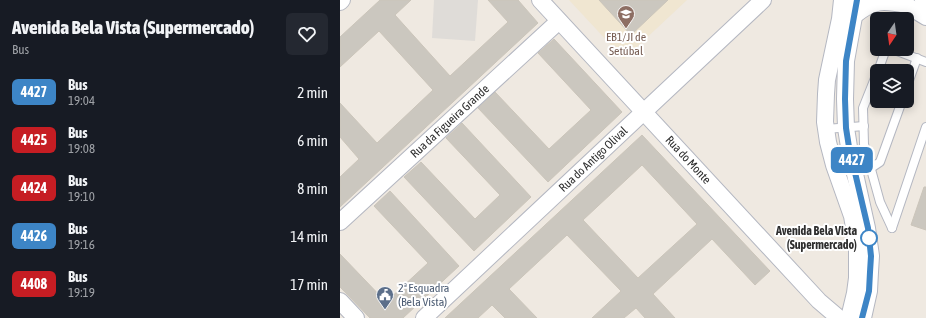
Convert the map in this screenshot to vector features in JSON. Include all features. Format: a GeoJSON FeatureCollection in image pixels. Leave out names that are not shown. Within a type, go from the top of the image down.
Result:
{"type":"FeatureCollection","features":[{"type":"Feature","properties":{"kind":"street","name":"Rua do Monte"},"geometry":{"type":"LineString","coordinates":[[540,0],[819,301],[839,318]]}},
{"type":"Feature","properties":{"kind":"street","name":"Rua do Antigo Olival"},"geometry":{"type":"LineString","coordinates":[[424,318],[763,0]]}},
{"type":"Feature","properties":{"kind":"street"},"geometry":{"type":"LineString","coordinates":[[835,0],[838,8],[851,11],[878,1],[902,2],[926,17]]}},
{"type":"Feature","properties":{"kind":"street"},"geometry":{"type":"LineString","coordinates":[[842,0],[851,11],[846,61],[846,128],[868,228],[871,256],[869,291],[862,318]]}},
{"type":"Feature","properties":{"kind":"street"},"geometry":{"type":"LineString","coordinates":[[849,318],[858,278],[857,245],[852,216],[834,165],[828,142],[825,110],[827,80],[851,11]]}},
{"type":"Feature","properties":{"kind":"street","name":"Rua da Figueira Grande"},"geometry":{"type":"LineString","coordinates":[[340,222],[559,21]]}},
{"type":"Feature","properties":{"kind":"street"},"geometry":{"type":"LineString","coordinates":[[340,301],[356,318]]}},
{"type":"Feature","properties":{"kind":"lane"},"geometry":{"type":"LineString","coordinates":[[911,56],[926,62]]}},
{"type":"Feature","properties":{"kind":"lane"},"geometry":{"type":"LineString","coordinates":[[914,66],[917,58]]}},
{"type":"Feature","properties":{"kind":"lane"},"geometry":{"type":"LineString","coordinates":[[870,90],[863,108],[864,144],[880,202],[892,228],[926,127]]}},
{"type":"Feature","properties":{"kind":"lane"},"geometry":{"type":"LineString","coordinates":[[871,168],[880,162],[899,108]]}},
{"type":"Feature","properties":{"kind":"lane"},"geometry":{"type":"LineString","coordinates":[[826,129],[864,126]]}},
{"type":"Feature","properties":{"kind":"shaded area"},"geometry":{"type":"Polygon","coordinates":[[[434,0],[478,0],[475,41],[432,38],[434,0]]]}},
{"type":"Feature","properties":{"kind":"shaded area","name":"EB1/JI de Setúbal"},"geometry":{"type":"Polygon","coordinates":[[[569,0],[687,0],[624,59],[569,0]]]}},
{"type":"Feature","properties":{"kind":"building"},"geometry":{"type":"Polygon","coordinates":[[[380,0],[411,0],[395,15],[450,76],[508,22],[488,0],[518,0],[538,23],[340,207],[340,177],[359,159],[340,137],[340,103],[377,143],[433,90],[379,31],[340,67],[340,37],[380,0]]]}},
{"type":"Feature","properties":{"kind":"building"},"geometry":{"type":"Polygon","coordinates":[[[599,0],[668,0],[631,35],[599,0]]]}},
{"type":"Feature","properties":{"kind":"building"},"geometry":{"type":"Polygon","coordinates":[[[554,39],[622,112],[548,182],[478,108],[495,92],[549,149],[591,110],[538,53],[554,39]]]}},
{"type":"Feature","properties":{"kind":"building"},"geometry":{"type":"Polygon","coordinates":[[[462,123],[531,197],[474,251],[404,177],[421,162],[475,219],[500,195],[446,138],[462,123]]]}},
{"type":"Feature","properties":{"kind":"building"},"geometry":{"type":"Polygon","coordinates":[[[642,135],[770,271],[755,285],[712,239],[653,294],[675,318],[645,318],[636,308],[624,318],[592,318],[621,291],[567,235],[509,289],[537,318],[505,318],[492,305],[478,318],[445,318],[642,135]],[[642,165],[583,220],[638,278],[697,224],[642,165]]]}},
{"type":"Feature","properties":{"kind":"building"},"geometry":{"type":"Polygon","coordinates":[[[924,187],[926,187],[926,230],[911,225],[924,187]]]}},
{"type":"Feature","properties":{"kind":"building"},"geometry":{"type":"Polygon","coordinates":[[[390,191],[459,266],[403,318],[370,318],[340,287],[340,254],[386,302],[428,263],[374,206],[390,191]]]}},
{"type":"Feature","properties":{"kind":"bus line","name":"4427"},"geometry":{"type":"LineString","coordinates":[[857,0],[846,61],[845,99],[846,128],[849,147],[870,242],[871,256],[869,291],[862,318]]}},
{"type":"Feature","properties":{"kind":"place","name":"EB1/JI de Setúbal"},"geometry":{"type":"Point","coordinates":[626,29]}},
{"type":"Feature","properties":{"kind":"place","name":"Avenida Bela Vista (Supermercado)"},"geometry":{"type":"Point","coordinates":[869,238]}},
{"type":"Feature","properties":{"kind":"place","name":"2ª Esquadra (Bela Vista)"},"geometry":{"type":"Point","coordinates":[385,310]}}]}
